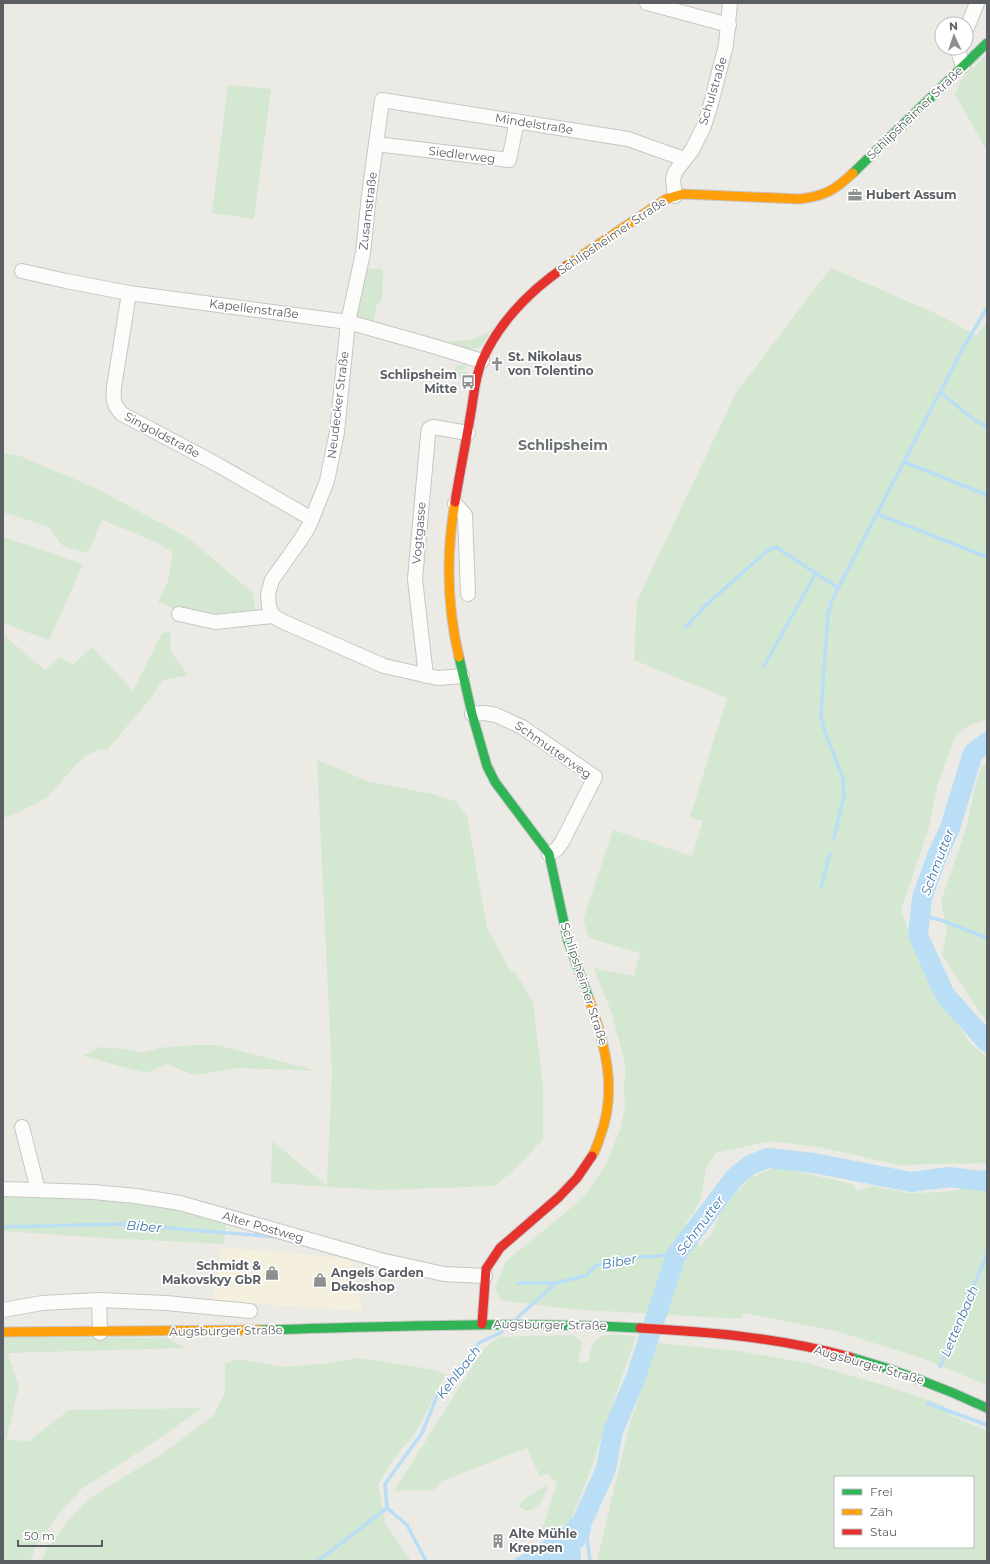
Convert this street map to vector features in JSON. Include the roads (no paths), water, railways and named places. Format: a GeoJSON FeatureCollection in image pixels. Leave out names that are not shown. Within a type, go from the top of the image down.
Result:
{"type":"FeatureCollection","features":[{"type":"Feature","properties":{"kind":"street"},"geometry":{"type":"LineString","coordinates":[[647,3],[729,26]]}},
{"type":"Feature","properties":{"kind":"street","name":"Schulstraße"},"geometry":{"type":"LineString","coordinates":[[675,196],[673,180],[675,172],[692,150],[704,126],[726,45],[730,3]]}},
{"type":"Feature","properties":{"kind":"street"},"geometry":{"type":"LineString","coordinates":[[972,16],[977,3]]}},
{"type":"Feature","properties":{"kind":"street","name":"Schlipsheimer Straße"},"geometry":{"type":"LineString","coordinates":[[486,1324],[484,1276],[486,1269],[500,1248],[559,1197],[577,1178],[594,1152],[607,1114],[609,1080],[605,1049],[598,1025],[568,942],[549,854],[495,782],[487,766],[462,676],[451,616],[448,587],[449,543],[477,378],[482,361],[502,327],[520,305],[535,290],[553,275],[666,199],[675,196],[699,194],[800,199],[816,197],[832,191],[851,175],[987,43]]}},
{"type":"Feature","properties":{"kind":"street"},"geometry":{"type":"LineString","coordinates":[[960,56],[963,66]]}},
{"type":"Feature","properties":{"kind":"street","name":"Mindelstraße"},"geometry":{"type":"LineString","coordinates":[[382,100],[628,140],[684,159]]}},
{"type":"Feature","properties":{"kind":"street","name":"Zusamstraße"},"geometry":{"type":"LineString","coordinates":[[348,322],[363,253],[382,100]]}},
{"type":"Feature","properties":{"kind":"street","name":"Siedlerweg"},"geometry":{"type":"LineString","coordinates":[[376,144],[509,160],[517,121]]}},
{"type":"Feature","properties":{"kind":"street","name":"Kapellenstraße"},"geometry":{"type":"LineString","coordinates":[[22,271],[129,293],[348,322],[482,361]]}},
{"type":"Feature","properties":{"kind":"street","name":"Singoldstraße"},"geometry":{"type":"LineString","coordinates":[[129,293],[114,388],[113,398],[115,407],[122,414],[218,465],[312,519]]}},
{"type":"Feature","properties":{"kind":"street","name":"Neudecker Straße"},"geometry":{"type":"LineString","coordinates":[[273,616],[269,606],[268,594],[272,580],[301,540],[312,519],[327,481],[337,432],[348,322]]}},
{"type":"Feature","properties":{"kind":"street","name":"Vogtgasse"},"geometry":{"type":"LineString","coordinates":[[426,676],[415,579],[429,429],[433,427],[468,433]]}},
{"type":"Feature","properties":{"kind":"street"},"geometry":{"type":"LineString","coordinates":[[455,504],[465,515],[468,594]]}},
{"type":"Feature","properties":{"kind":"street"},"geometry":{"type":"LineString","coordinates":[[179,614],[215,622],[273,616],[384,666],[438,678],[462,676]]}},
{"type":"Feature","properties":{"kind":"street","name":"Schmutterweg"},"geometry":{"type":"LineString","coordinates":[[472,714],[484,713],[496,715],[522,727],[595,777],[562,842],[557,850],[549,854]]}},
{"type":"Feature","properties":{"kind":"street"},"geometry":{"type":"LineString","coordinates":[[22,1127],[38,1190]]}},
{"type":"Feature","properties":{"kind":"street","name":"Alter Postweg"},"geometry":{"type":"LineString","coordinates":[[3,1189],[136,1196],[180,1203],[380,1260],[444,1274],[484,1276]]}},
{"type":"Feature","properties":{"kind":"street"},"geometry":{"type":"LineString","coordinates":[[99,1300],[100,1333]]}},
{"type":"Feature","properties":{"kind":"street","name":"Augsburger Straße"},"geometry":{"type":"LineString","coordinates":[[3,1310],[42,1303],[99,1300],[166,1303],[250,1310]]}},
{"type":"Feature","properties":{"kind":"street","name":"Augsburger Straße"},"geometry":{"type":"LineString","coordinates":[[3,1332],[172,1332],[486,1324],[542,1324],[704,1331],[755,1337],[826,1351],[933,1384],[987,1408]]}},
{"type":"Feature","properties":{"kind":"water"},"geometry":{"type":"Polygon","coordinates":[[[576,1520],[587,1522],[591,1527],[590,1533],[586,1543],[566,1561],[516,1561],[515,1558],[567,1528],[576,1520]]]}},
{"type":"Feature","properties":{"kind":"waterway"},"geometry":{"type":"LineString","coordinates":[[834,838],[844,796],[843,779],[821,717],[828,614],[831,602],[963,348],[987,308]]}},
{"type":"Feature","properties":{"kind":"waterway"},"geometry":{"type":"LineString","coordinates":[[940,392],[973,419],[987,427]]}},
{"type":"Feature","properties":{"kind":"waterway"},"geometry":{"type":"LineString","coordinates":[[904,462],[987,495]]}},
{"type":"Feature","properties":{"kind":"waterway"},"geometry":{"type":"LineString","coordinates":[[877,514],[987,557]]}},
{"type":"Feature","properties":{"kind":"waterway"},"geometry":{"type":"LineString","coordinates":[[686,627],[706,605],[768,550],[776,547],[838,588]]}},
{"type":"Feature","properties":{"kind":"waterway"},"geometry":{"type":"LineString","coordinates":[[764,666],[816,573]]}},
{"type":"Feature","properties":{"kind":"waterway","name":"Schmutter"},"geometry":{"type":"LineString","coordinates":[[987,742],[973,753],[950,828],[937,856],[922,898],[918,935],[945,995],[987,1042]]}},
{"type":"Feature","properties":{"kind":"waterway"},"geometry":{"type":"LineString","coordinates":[[821,887],[830,854]]}},
{"type":"Feature","properties":{"kind":"waterway"},"geometry":{"type":"LineString","coordinates":[[920,915],[941,920],[987,938]]}},
{"type":"Feature","properties":{"kind":"waterway","name":"Schmutter"},"geometry":{"type":"LineString","coordinates":[[562,1539],[567,1537],[582,1522],[606,1469],[613,1431],[636,1377],[676,1255],[735,1177],[750,1165],[768,1158],[814,1163],[911,1182],[949,1177],[982,1181],[987,1180]]}},
{"type":"Feature","properties":{"kind":"waterway","name":"Biber"},"geometry":{"type":"LineString","coordinates":[[3,1227],[119,1224],[277,1237]]}},
{"type":"Feature","properties":{"kind":"waterway","name":"Lettenbach"},"geometry":{"type":"LineString","coordinates":[[940,1367],[987,1254]]}},
{"type":"Feature","properties":{"kind":"waterway","name":"Biber"},"geometry":{"type":"LineString","coordinates":[[518,1283],[556,1283],[587,1275],[595,1266],[621,1258],[676,1255]]}},
{"type":"Feature","properties":{"kind":"waterway","name":"Kehlbach"},"geometry":{"type":"LineString","coordinates":[[517,1318],[556,1283]]}},
{"type":"Feature","properties":{"kind":"waterway","name":"Kehlbach"},"geometry":{"type":"LineString","coordinates":[[318,1561],[387,1508],[385,1484],[422,1433],[437,1396],[479,1343],[502,1332]]}},
{"type":"Feature","properties":{"kind":"waterway","name":"Lettenbach"},"geometry":{"type":"LineString","coordinates":[[927,1403],[987,1425]]}},
{"type":"Feature","properties":{"kind":"waterway","name":"Kehlbach"},"geometry":{"type":"LineString","coordinates":[[387,1508],[407,1525],[426,1561]]}},
{"type":"Feature","properties":{"kind":"waterway","name":"Schmutter"},"geometry":{"type":"LineString","coordinates":[[531,1561],[567,1537],[571,1556],[569,1561]]}},
{"type":"Feature","properties":{"kind":"waterway"},"geometry":{"type":"LineString","coordinates":[[587,1538],[590,1561]]}},
{"type":"Feature","properties":{"kind":"place","name":"Hubert Assum"},"geometry":{"type":"Point","coordinates":[855,195]}},
{"type":"Feature","properties":{"kind":"place","name":"St. Nikolaus von Tolentino"},"geometry":{"type":"Point","coordinates":[497,364]}},
{"type":"Feature","properties":{"kind":"place","name":"Schlipsheim Mitte"},"geometry":{"type":"Point","coordinates":[468,382]}},
{"type":"Feature","properties":{"kind":"place","name":"Schmidt & Makovskyy GbR"},"geometry":{"type":"Point","coordinates":[272,1273]}},
{"type":"Feature","properties":{"kind":"place","name":"Angels Garden Dekoshop"},"geometry":{"type":"Point","coordinates":[320,1280]}},
{"type":"Feature","properties":{"kind":"place","name":"Alte Mühle Kreppen"},"geometry":{"type":"Point","coordinates":[498,1541]}},
{"type":"Feature","properties":{"kind":"district","name":"Schlipsheim"},"geometry":{"type":"Point","coordinates":[563,445]}}]}
